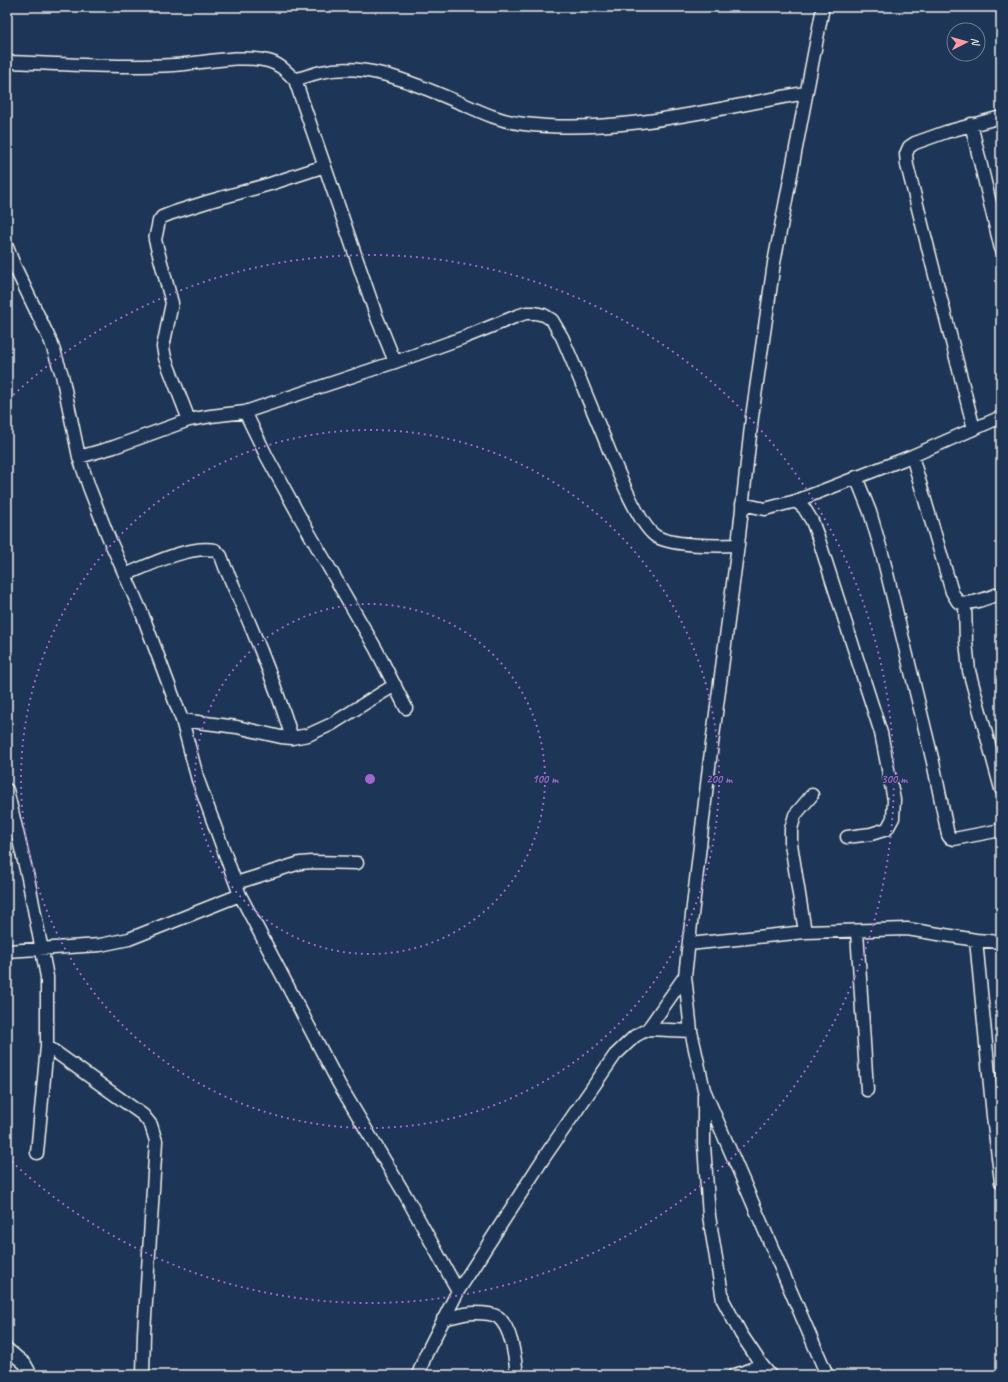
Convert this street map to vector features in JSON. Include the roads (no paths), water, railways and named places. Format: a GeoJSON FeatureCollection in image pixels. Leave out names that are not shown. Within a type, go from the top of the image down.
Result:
{"type":"FeatureCollection","features":[{"type":"Feature","properties":{"kind":"street"},"geometry":{"type":"LineString","coordinates":[[823,7],[805,93],[774,263],[752,417],[738,545],[709,767],[685,976],[691,1031],[704,1090],[827,1375]]}},
{"type":"Feature","properties":{"kind":"street"},"geometry":{"type":"LineString","coordinates":[[7,62],[108,66],[175,64],[248,59],[268,61],[279,65],[295,80],[376,315],[395,362]]}},
{"type":"Feature","properties":{"kind":"street"},"geometry":{"type":"LineString","coordinates":[[295,80],[322,72],[342,70],[366,71],[402,79],[493,117],[522,124],[548,126],[614,124],[664,119],[805,93]]}},
{"type":"Feature","properties":{"kind":"street"},"geometry":{"type":"LineString","coordinates":[[974,429],[907,165],[906,154],[909,147],[915,143],[971,124],[1001,118]]}},
{"type":"Feature","properties":{"kind":"street"},"geometry":{"type":"LineString","coordinates":[[971,124],[1001,249]]}},
{"type":"Feature","properties":{"kind":"street"},"geometry":{"type":"LineString","coordinates":[[189,420],[165,358],[163,347],[172,303],[155,240],[159,221],[162,217],[172,213],[325,166]]}},
{"type":"Feature","properties":{"kind":"street"},"geometry":{"type":"LineString","coordinates":[[7,247],[14,265],[51,342],[62,375],[79,457],[89,487],[108,536],[143,616],[182,720],[198,780],[240,896],[339,1084],[406,1198],[458,1291]]}},
{"type":"Feature","properties":{"kind":"street"},"geometry":{"type":"LineString","coordinates":[[79,457],[114,447],[189,420],[245,412],[395,362],[465,337],[517,316],[535,312],[552,320],[562,337],[629,497],[650,532],[657,537],[683,543],[715,546],[738,545]]}},
{"type":"Feature","properties":{"kind":"street"},"geometry":{"type":"LineString","coordinates":[[245,412],[267,457],[376,649],[406,708]]}},
{"type":"Feature","properties":{"kind":"street"},"geometry":{"type":"LineString","coordinates":[[742,504],[765,509],[796,501],[912,456],[1001,417]]}},
{"type":"Feature","properties":{"kind":"street"},"geometry":{"type":"LineString","coordinates":[[912,456],[952,592],[958,602],[973,602],[1001,593]]}},
{"type":"Feature","properties":{"kind":"street"},"geometry":{"type":"LineString","coordinates":[[856,477],[870,512],[883,557],[933,762],[948,835],[950,838],[954,839],[1001,830]]}},
{"type":"Feature","properties":{"kind":"street"},"geometry":{"type":"LineString","coordinates":[[796,501],[804,508],[812,521],[837,595],[881,734],[894,800],[893,818],[887,829],[871,834],[847,837]]}},
{"type":"Feature","properties":{"kind":"street"},"geometry":{"type":"LineString","coordinates":[[125,575],[157,562],[194,550],[208,548],[215,550],[221,556],[265,661],[278,693],[292,738]]}},
{"type":"Feature","properties":{"kind":"street"},"geometry":{"type":"LineString","coordinates":[[965,603],[966,641],[970,671],[1001,789]]}},
{"type":"Feature","properties":{"kind":"street"},"geometry":{"type":"LineString","coordinates":[[182,720],[237,727],[292,738],[308,735],[332,724],[395,686]]}},
{"type":"Feature","properties":{"kind":"street"},"geometry":{"type":"LineString","coordinates":[[7,790],[42,949],[47,983],[47,1046],[37,1152]]}},
{"type":"Feature","properties":{"kind":"street"},"geometry":{"type":"LineString","coordinates":[[805,932],[792,844],[792,829],[795,815],[812,795]]}},
{"type":"Feature","properties":{"kind":"street"},"geometry":{"type":"LineString","coordinates":[[236,883],[300,863],[312,862],[357,864]]}},
{"type":"Feature","properties":{"kind":"street"},"geometry":{"type":"LineString","coordinates":[[7,951],[100,945],[129,938],[240,896]]}},
{"type":"Feature","properties":{"kind":"street"},"geometry":{"type":"LineString","coordinates":[[689,944],[805,932],[907,929],[976,940],[1001,942]]}},
{"type":"Feature","properties":{"kind":"street"},"geometry":{"type":"LineString","coordinates":[[857,931],[867,1090]]}},
{"type":"Feature","properties":{"kind":"street"},"geometry":{"type":"LineString","coordinates":[[976,940],[1001,1182]]}},
{"type":"Feature","properties":{"kind":"street"},"geometry":{"type":"LineString","coordinates":[[418,1375],[426,1354],[458,1291],[543,1159],[611,1061],[635,1036],[648,1029],[685,976]]}},
{"type":"Feature","properties":{"kind":"street"},"geometry":{"type":"LineString","coordinates":[[648,1029],[691,1031]]}},
{"type":"Feature","properties":{"kind":"street"},"geometry":{"type":"LineString","coordinates":[[47,1046],[143,1115],[151,1126],[156,1141],[144,1333],[143,1375]]}},
{"type":"Feature","properties":{"kind":"street"},"geometry":{"type":"LineString","coordinates":[[704,1090],[704,1145],[709,1216],[723,1300],[741,1334],[770,1375]]}},
{"type":"Feature","properties":{"kind":"street"},"geometry":{"type":"LineString","coordinates":[[443,1319],[474,1313],[488,1314],[498,1317],[506,1327],[514,1352],[517,1375]]}},
{"type":"Feature","properties":{"kind":"street"},"geometry":{"type":"LineString","coordinates":[[7,1349],[25,1364],[31,1375]]}},
{"type":"Feature","properties":{"kind":"street"},"geometry":{"type":"LineString","coordinates":[[734,1375],[745,1372],[761,1364]]}}]}
